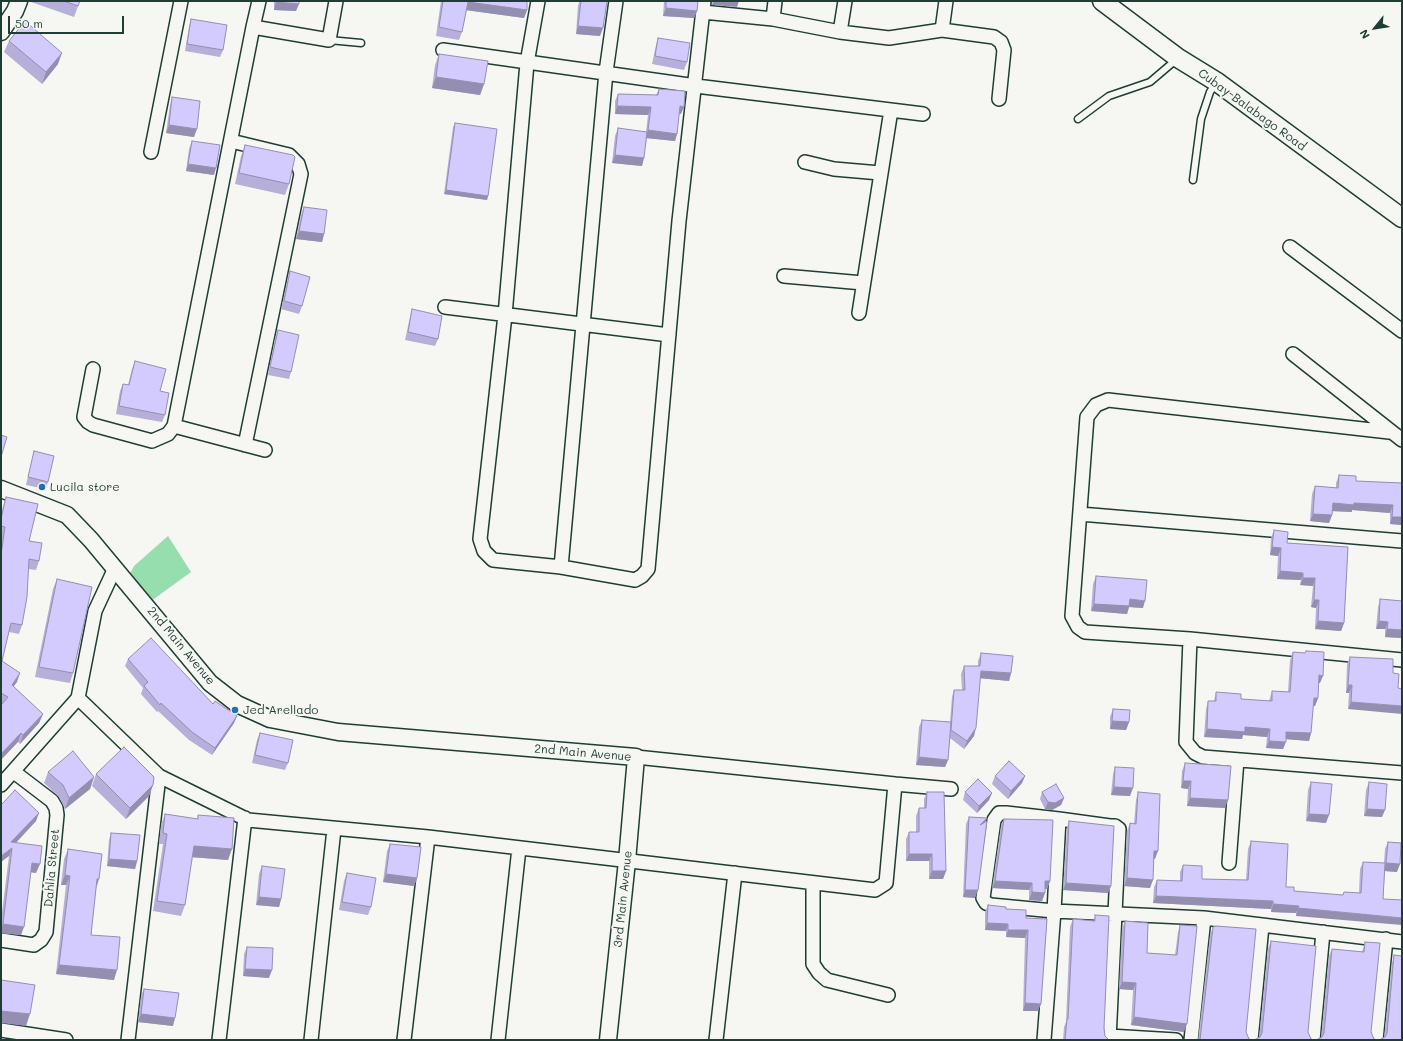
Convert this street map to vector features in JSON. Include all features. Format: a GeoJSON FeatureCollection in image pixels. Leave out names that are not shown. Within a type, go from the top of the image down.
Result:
{"type":"FeatureCollection","features":[{"type":"Feature","properties":{"kind":"main road","name":"Cubay-Balabago Road"},"geometry":{"type":"LineString","coordinates":[[1105,2],[1178,58],[1217,82],[1402,218]]}},
{"type":"Feature","properties":{"kind":"street"},"geometry":{"type":"LineString","coordinates":[[1,32],[15,11],[19,1]]}},
{"type":"Feature","properties":{"kind":"street"},"geometry":{"type":"LineString","coordinates":[[151,152],[181,1]]}},
{"type":"Feature","properties":{"kind":"street"},"geometry":{"type":"LineString","coordinates":[[93,369],[84,416],[88,422],[94,426],[152,440],[168,434],[174,426],[259,1]]}},
{"type":"Feature","properties":{"kind":"street"},"geometry":{"type":"LineString","coordinates":[[254,27],[329,40],[336,1]]}},
{"type":"Feature","properties":{"kind":"street"},"geometry":{"type":"LineString","coordinates":[[538,1],[527,63],[505,315],[480,539],[484,551],[492,560],[561,567],[635,580],[642,576],[648,569],[679,221],[696,86],[703,6],[840,32],[889,38],[942,30],[994,37],[1002,42],[1004,50],[999,99]]}},
{"type":"Feature","properties":{"kind":"street"},"geometry":{"type":"LineString","coordinates":[[561,567],[606,72],[616,1]]}},
{"type":"Feature","properties":{"kind":"street"},"geometry":{"type":"LineString","coordinates":[[774,20],[775,1]]}},
{"type":"Feature","properties":{"kind":"street"},"geometry":{"type":"LineString","coordinates":[[840,32],[845,1]]}},
{"type":"Feature","properties":{"kind":"street"},"geometry":{"type":"LineString","coordinates":[[942,30],[946,1]]}},
{"type":"Feature","properties":{"kind":"street"},"geometry":{"type":"LineString","coordinates":[[443,50],[696,86],[923,114]]}},
{"type":"Feature","properties":{"kind":"street"},"geometry":{"type":"LineString","coordinates":[[859,313],[891,110]]}},
{"type":"Feature","properties":{"kind":"street"},"geometry":{"type":"LineString","coordinates":[[231,142],[289,155],[298,164],[300,174],[245,445]]}},
{"type":"Feature","properties":{"kind":"street"},"geometry":{"type":"LineString","coordinates":[[805,162],[834,169],[880,173]]}},
{"type":"Feature","properties":{"kind":"street"},"geometry":{"type":"LineString","coordinates":[[1290,247],[1402,331]]}},
{"type":"Feature","properties":{"kind":"street"},"geometry":{"type":"LineString","coordinates":[[784,276],[863,283]]}},
{"type":"Feature","properties":{"kind":"street"},"geometry":{"type":"LineString","coordinates":[[445,307],[669,335]]}},
{"type":"Feature","properties":{"kind":"street"},"geometry":{"type":"LineString","coordinates":[[1293,354],[1389,432],[1402,440]]}},
{"type":"Feature","properties":{"kind":"street"},"geometry":{"type":"LineString","coordinates":[[1389,432],[1108,400],[1096,405],[1087,417],[1072,616],[1078,627],[1085,632],[1190,639],[1402,660]]}},
{"type":"Feature","properties":{"kind":"street"},"geometry":{"type":"LineString","coordinates":[[174,426],[265,450]]}},
{"type":"Feature","properties":{"kind":"street","name":"2nd Main Avenue"},"geometry":{"type":"LineString","coordinates":[[1,489],[67,515],[115,568],[210,683],[237,704],[270,719],[338,732],[636,757],[951,789]]}},
{"type":"Feature","properties":{"kind":"street"},"geometry":{"type":"LineString","coordinates":[[1080,514],[1402,541]]}},
{"type":"Feature","properties":{"kind":"street"},"geometry":{"type":"LineString","coordinates":[[1,785],[78,698],[95,611],[115,568]]}},
{"type":"Feature","properties":{"kind":"street"},"geometry":{"type":"LineString","coordinates":[[1190,639],[1186,742],[1195,753],[1203,757],[1402,773]]}},
{"type":"Feature","properties":{"kind":"street"},"geometry":{"type":"LineString","coordinates":[[78,698],[159,776],[248,820],[428,837],[735,873],[813,884],[876,890],[886,883],[896,784]]}},
{"type":"Feature","properties":{"kind":"street","name":"3rd Main Avenue"},"geometry":{"type":"LineString","coordinates":[[608,1040],[636,757]]}},
{"type":"Feature","properties":{"kind":"street"},"geometry":{"type":"LineString","coordinates":[[1229,863],[1237,760]]}},
{"type":"Feature","properties":{"kind":"street","name":"Dahlia Street"},"geometry":{"type":"LineString","coordinates":[[1,940],[34,945],[41,940],[46,932],[57,815],[56,808],[52,801],[14,772]]}},
{"type":"Feature","properties":{"kind":"street"},"geometry":{"type":"LineString","coordinates":[[128,1040],[159,776]]}},
{"type":"Feature","properties":{"kind":"street"},"geometry":{"type":"LineString","coordinates":[[1176,1040],[1109,1038],[1115,915],[1118,829],[1115,826],[999,813],[994,820],[983,898],[986,903],[991,905],[1115,915],[1204,918],[1402,942]]}},
{"type":"Feature","properties":{"kind":"street"},"geometry":{"type":"LineString","coordinates":[[219,1040],[245,818]]}},
{"type":"Feature","properties":{"kind":"street"},"geometry":{"type":"LineString","coordinates":[[1044,1040],[1054,911],[1059,819]]}},
{"type":"Feature","properties":{"kind":"street"},"geometry":{"type":"LineString","coordinates":[[311,1040],[334,829]]}},
{"type":"Feature","properties":{"kind":"street"},"geometry":{"type":"LineString","coordinates":[[404,1040],[428,837]]}},
{"type":"Feature","properties":{"kind":"street"},"geometry":{"type":"LineString","coordinates":[[498,1040],[519,848]]}},
{"type":"Feature","properties":{"kind":"street"},"geometry":{"type":"LineString","coordinates":[[716,1040],[735,873]]}},
{"type":"Feature","properties":{"kind":"street"},"geometry":{"type":"LineString","coordinates":[[813,884],[813,964],[819,973],[827,980],[888,995]]}},
{"type":"Feature","properties":{"kind":"street"},"geometry":{"type":"LineString","coordinates":[[1191,1040],[1204,918]]}},
{"type":"Feature","properties":{"kind":"street"},"geometry":{"type":"LineString","coordinates":[[1251,1040],[1262,926]]}},
{"type":"Feature","properties":{"kind":"street"},"geometry":{"type":"LineString","coordinates":[[1313,1040],[1323,932]]}},
{"type":"Feature","properties":{"kind":"street"},"geometry":{"type":"LineString","coordinates":[[1376,1040],[1386,939]]}},
{"type":"Feature","properties":{"kind":"street"},"geometry":{"type":"LineString","coordinates":[[1,1030],[66,1040]]}},
{"type":"Feature","properties":{"kind":"lane"},"geometry":{"type":"LineString","coordinates":[[329,40],[362,43]]}},
{"type":"Feature","properties":{"kind":"lane"},"geometry":{"type":"LineString","coordinates":[[1078,119],[1109,96],[1150,82],[1178,58]]}},
{"type":"Feature","properties":{"kind":"lane"},"geometry":{"type":"LineString","coordinates":[[1193,180],[1201,119],[1210,92],[1217,82]]}},
{"type":"Feature","properties":{"kind":"green space"},"geometry":{"type":"Polygon","coordinates":[[[168,536],[191,572],[147,604],[127,579],[134,566],[168,536]]]}},
{"type":"Feature","properties":{"kind":"building"},"geometry":{"type":"Polygon","coordinates":[[[64,1],[80,1],[78,6],[64,1]]]}},
{"type":"Feature","properties":{"kind":"building"},"geometry":{"type":"Polygon","coordinates":[[[299,1],[299,4],[276,2],[299,1]]]}},
{"type":"Feature","properties":{"kind":"building"},"geometry":{"type":"Polygon","coordinates":[[[443,1],[527,1],[527,10],[468,2],[462,32],[439,27],[443,1]]]}},
{"type":"Feature","properties":{"kind":"building"},"geometry":{"type":"Polygon","coordinates":[[[581,1],[607,1],[603,28],[578,26],[581,1]]]}},
{"type":"Feature","properties":{"kind":"building"},"geometry":{"type":"Polygon","coordinates":[[[666,1],[698,1],[697,11],[666,8],[666,1]]]}},
{"type":"Feature","properties":{"kind":"building"},"geometry":{"type":"Polygon","coordinates":[[[191,19],[227,25],[223,50],[187,44],[191,19]]]}},
{"type":"Feature","properties":{"kind":"building"},"geometry":{"type":"Polygon","coordinates":[[[25,21],[62,53],[46,72],[9,41],[25,21]]]}},
{"type":"Feature","properties":{"kind":"building"},"geometry":{"type":"Polygon","coordinates":[[[658,38],[690,43],[687,62],[655,56],[658,38]]]}},
{"type":"Feature","properties":{"kind":"building"},"geometry":{"type":"Polygon","coordinates":[[[439,54],[488,61],[484,84],[436,77],[439,54]]]}},
{"type":"Feature","properties":{"kind":"building"},"geometry":{"type":"Polygon","coordinates":[[[659,89],[685,91],[684,107],[680,106],[677,134],[648,130],[651,107],[617,106],[618,94],[658,95],[659,89]]]}},
{"type":"Feature","properties":{"kind":"building"},"geometry":{"type":"Polygon","coordinates":[[[172,97],[200,101],[197,129],[169,125],[172,97]]]}},
{"type":"Feature","properties":{"kind":"building"},"geometry":{"type":"Polygon","coordinates":[[[455,123],[497,129],[488,196],[446,190],[455,123]]]}},
{"type":"Feature","properties":{"kind":"building"},"geometry":{"type":"Polygon","coordinates":[[[618,128],[647,132],[644,158],[615,155],[618,128]]]}},
{"type":"Feature","properties":{"kind":"building"},"geometry":{"type":"Polygon","coordinates":[[[192,141],[220,145],[216,168],[188,164],[192,141]]]}},
{"type":"Feature","properties":{"kind":"building"},"geometry":{"type":"Polygon","coordinates":[[[245,145],[293,155],[295,157],[289,184],[239,173],[245,145]]]}},
{"type":"Feature","properties":{"kind":"building"},"geometry":{"type":"Polygon","coordinates":[[[304,207],[327,210],[324,234],[299,231],[304,207]]]}},
{"type":"Feature","properties":{"kind":"building"},"geometry":{"type":"Polygon","coordinates":[[[290,271],[310,277],[302,306],[284,301],[290,271]]]}},
{"type":"Feature","properties":{"kind":"building"},"geometry":{"type":"Polygon","coordinates":[[[412,309],[442,316],[438,339],[408,332],[412,309]]]}},
{"type":"Feature","properties":{"kind":"building"},"geometry":{"type":"Polygon","coordinates":[[[278,330],[299,335],[291,372],[270,367],[278,330]]]}},
{"type":"Feature","properties":{"kind":"building"},"geometry":{"type":"Polygon","coordinates":[[[135,361],[166,369],[160,391],[169,393],[165,415],[119,406],[123,384],[129,385],[135,361]]]}},
{"type":"Feature","properties":{"kind":"building"},"geometry":{"type":"Polygon","coordinates":[[[1,435],[7,437],[1,457],[1,435]]]}},
{"type":"Feature","properties":{"kind":"building"},"geometry":{"type":"Polygon","coordinates":[[[34,451],[54,456],[48,482],[28,477],[34,451]]]}},
{"type":"Feature","properties":{"kind":"building"},"geometry":{"type":"Polygon","coordinates":[[[1339,475],[1356,476],[1356,481],[1402,483],[1402,517],[1392,517],[1393,505],[1354,503],[1354,505],[1333,503],[1332,515],[1313,514],[1315,486],[1338,488],[1339,475]]]}},
{"type":"Feature","properties":{"kind":"building"},"geometry":{"type":"Polygon","coordinates":[[[6,497],[38,504],[29,541],[42,543],[39,561],[29,559],[27,597],[22,625],[11,623],[2,661],[20,673],[12,685],[43,714],[23,735],[21,733],[1,754],[1,705],[8,697],[1,693],[1,555],[5,527],[1,526],[1,519],[6,497]]]}},
{"type":"Feature","properties":{"kind":"building"},"geometry":{"type":"Polygon","coordinates":[[[1274,530],[1288,532],[1287,543],[1348,547],[1344,623],[1318,621],[1319,600],[1314,600],[1315,578],[1303,578],[1303,573],[1280,571],[1281,548],[1272,547],[1274,530]]]}},
{"type":"Feature","properties":{"kind":"building"},"geometry":{"type":"Polygon","coordinates":[[[1096,576],[1147,580],[1145,601],[1130,599],[1129,606],[1094,604],[1096,576]]]}},
{"type":"Feature","properties":{"kind":"building"},"geometry":{"type":"Polygon","coordinates":[[[57,579],[92,587],[73,673],[39,667],[57,579]]]}},
{"type":"Feature","properties":{"kind":"building"},"geometry":{"type":"Polygon","coordinates":[[[1380,599],[1402,601],[1402,630],[1387,629],[1388,622],[1379,621],[1380,599]]]}},
{"type":"Feature","properties":{"kind":"building"},"geometry":{"type":"Polygon","coordinates":[[[151,638],[213,704],[215,701],[237,716],[215,748],[192,732],[161,703],[160,705],[144,686],[148,682],[128,659],[151,638]]]}},
{"type":"Feature","properties":{"kind":"building"},"geometry":{"type":"Polygon","coordinates":[[[1306,651],[1324,652],[1323,676],[1319,675],[1318,698],[1314,698],[1311,733],[1286,732],[1286,742],[1269,741],[1270,729],[1245,727],[1245,732],[1207,729],[1208,701],[1216,701],[1216,692],[1241,694],[1241,699],[1272,701],[1272,691],[1290,692],[1293,652],[1305,653],[1306,651]]]}},
{"type":"Feature","properties":{"kind":"building"},"geometry":{"type":"Polygon","coordinates":[[[981,653],[1013,656],[1011,673],[981,671],[976,728],[967,741],[951,730],[954,690],[965,690],[964,666],[980,666],[981,653]]]}},
{"type":"Feature","properties":{"kind":"building"},"geometry":{"type":"Polygon","coordinates":[[[1350,657],[1393,659],[1393,673],[1399,674],[1398,688],[1402,689],[1402,706],[1351,702],[1352,685],[1348,685],[1350,657]]]}},
{"type":"Feature","properties":{"kind":"building"},"geometry":{"type":"Polygon","coordinates":[[[1113,709],[1130,710],[1129,722],[1112,721],[1113,709]]]}},
{"type":"Feature","properties":{"kind":"building"},"geometry":{"type":"Polygon","coordinates":[[[922,720],[951,722],[948,760],[919,757],[922,720]]]}},
{"type":"Feature","properties":{"kind":"building"},"geometry":{"type":"Polygon","coordinates":[[[260,733],[293,740],[288,763],[255,755],[260,733]]]}},
{"type":"Feature","properties":{"kind":"building"},"geometry":{"type":"Polygon","coordinates":[[[124,747],[154,777],[153,785],[130,808],[96,774],[124,747]]]}},
{"type":"Feature","properties":{"kind":"building"},"geometry":{"type":"Polygon","coordinates":[[[73,751],[94,777],[69,798],[63,785],[48,772],[73,751]]]}},
{"type":"Feature","properties":{"kind":"building"},"geometry":{"type":"Polygon","coordinates":[[[1009,761],[1025,776],[1011,791],[995,776],[1009,761]]]}},
{"type":"Feature","properties":{"kind":"building"},"geometry":{"type":"Polygon","coordinates":[[[1185,763],[1231,766],[1228,800],[1190,798],[1191,781],[1183,781],[1185,763]]]}},
{"type":"Feature","properties":{"kind":"building"},"geometry":{"type":"Polygon","coordinates":[[[1115,767],[1134,768],[1133,788],[1114,787],[1115,767]]]}},
{"type":"Feature","properties":{"kind":"building"},"geometry":{"type":"Polygon","coordinates":[[[978,779],[992,793],[979,806],[965,792],[978,779]]]}},
{"type":"Feature","properties":{"kind":"building"},"geometry":{"type":"Polygon","coordinates":[[[1311,782],[1332,784],[1329,815],[1309,814],[1311,782]]]}},
{"type":"Feature","properties":{"kind":"building"},"geometry":{"type":"Polygon","coordinates":[[[1369,782],[1387,784],[1385,810],[1367,809],[1369,782]]]}},
{"type":"Feature","properties":{"kind":"building"},"geometry":{"type":"Polygon","coordinates":[[[1056,784],[1064,798],[1055,803],[1048,802],[1042,792],[1056,784]]]}},
{"type":"Feature","properties":{"kind":"building"},"geometry":{"type":"Polygon","coordinates":[[[15,790],[39,813],[11,842],[42,846],[40,864],[32,863],[24,927],[3,924],[12,848],[1,856],[1,805],[15,790]]]}},
{"type":"Feature","properties":{"kind":"building"},"geometry":{"type":"Polygon","coordinates":[[[927,792],[944,792],[946,871],[932,871],[932,854],[909,854],[909,832],[919,832],[919,808],[926,808],[927,792]]]}},
{"type":"Feature","properties":{"kind":"building"},"geometry":{"type":"Polygon","coordinates":[[[1138,792],[1160,794],[1158,851],[1154,851],[1153,880],[1127,878],[1130,823],[1136,824],[1138,792]]]}},
{"type":"Feature","properties":{"kind":"building"},"geometry":{"type":"Polygon","coordinates":[[[165,814],[198,819],[198,815],[234,818],[232,849],[194,846],[185,905],[157,901],[167,834],[163,833],[165,814]]]}},
{"type":"Feature","properties":{"kind":"building"},"geometry":{"type":"Polygon","coordinates":[[[969,817],[987,818],[980,825],[987,821],[978,890],[965,890],[969,817]]]}},
{"type":"Feature","properties":{"kind":"building"},"geometry":{"type":"Polygon","coordinates":[[[1004,819],[1053,820],[1050,881],[1045,881],[1045,893],[1032,892],[1032,883],[995,881],[1004,819]]]}},
{"type":"Feature","properties":{"kind":"building"},"geometry":{"type":"Polygon","coordinates":[[[1069,821],[1114,826],[1111,886],[1066,883],[1069,821]]]}},
{"type":"Feature","properties":{"kind":"building"},"geometry":{"type":"Polygon","coordinates":[[[111,833],[140,835],[137,861],[109,859],[111,833]]]}},
{"type":"Feature","properties":{"kind":"building"},"geometry":{"type":"Polygon","coordinates":[[[1251,841],[1288,844],[1286,887],[1294,887],[1294,891],[1343,895],[1344,892],[1361,893],[1363,862],[1385,863],[1383,899],[1402,900],[1402,918],[1298,908],[1299,906],[1273,904],[1273,901],[1156,896],[1157,880],[1182,881],[1183,865],[1202,866],[1202,879],[1248,880],[1251,841]]]}},
{"type":"Feature","properties":{"kind":"building"},"geometry":{"type":"Polygon","coordinates":[[[1388,842],[1401,843],[1400,864],[1386,863],[1388,842]]]}},
{"type":"Feature","properties":{"kind":"building"},"geometry":{"type":"Polygon","coordinates":[[[390,844],[421,847],[417,878],[386,874],[390,844]]]}},
{"type":"Feature","properties":{"kind":"building"},"geometry":{"type":"Polygon","coordinates":[[[68,849],[102,854],[99,879],[97,879],[91,935],[120,937],[117,970],[59,965],[70,876],[65,875],[68,849]]]}},
{"type":"Feature","properties":{"kind":"building"},"geometry":{"type":"Polygon","coordinates":[[[262,866],[285,869],[281,899],[259,897],[262,866]]]}},
{"type":"Feature","properties":{"kind":"building"},"geometry":{"type":"Polygon","coordinates":[[[347,873],[376,878],[371,907],[342,902],[347,873]]]}},
{"type":"Feature","properties":{"kind":"building"},"geometry":{"type":"Polygon","coordinates":[[[988,905],[1006,907],[1006,909],[1026,910],[1026,918],[1047,919],[1041,1004],[1025,1003],[1028,930],[1008,930],[1008,924],[987,923],[988,905]]]}},
{"type":"Feature","properties":{"kind":"building"},"geometry":{"type":"Polygon","coordinates":[[[1095,915],[1109,916],[1104,1028],[1105,1036],[1109,1040],[1065,1040],[1068,1019],[1073,919],[1095,921],[1095,915]]]}},
{"type":"Feature","properties":{"kind":"building"},"geometry":{"type":"Polygon","coordinates":[[[1125,921],[1148,923],[1147,953],[1177,955],[1180,925],[1197,926],[1187,1024],[1134,1017],[1136,983],[1122,982],[1125,921]]]}},
{"type":"Feature","properties":{"kind":"building"},"geometry":{"type":"Polygon","coordinates":[[[1213,927],[1256,929],[1246,1032],[1249,1039],[1252,1040],[1200,1040],[1213,927]]]}},
{"type":"Feature","properties":{"kind":"building"},"geometry":{"type":"Polygon","coordinates":[[[1271,941],[1316,946],[1308,1032],[1311,1039],[1314,1040],[1254,1040],[1260,1037],[1262,1033],[1271,941]]]}},
{"type":"Feature","properties":{"kind":"building"},"geometry":{"type":"Polygon","coordinates":[[[1365,942],[1380,943],[1371,1032],[1374,1039],[1377,1040],[1316,1040],[1322,1037],[1324,1033],[1332,949],[1364,952],[1365,942]]]}},
{"type":"Feature","properties":{"kind":"building"},"geometry":{"type":"Polygon","coordinates":[[[247,947],[273,948],[272,970],[245,969],[247,947]]]}},
{"type":"Feature","properties":{"kind":"building"},"geometry":{"type":"Polygon","coordinates":[[[1394,955],[1402,956],[1402,1040],[1379,1040],[1385,1037],[1387,1033],[1394,955]]]}},
{"type":"Feature","properties":{"kind":"building"},"geometry":{"type":"Polygon","coordinates":[[[1,980],[35,985],[30,1014],[1,1011],[1,980]]]}},
{"type":"Feature","properties":{"kind":"building"},"geometry":{"type":"Polygon","coordinates":[[[144,989],[179,993],[175,1018],[141,1014],[144,989]]]}},
{"type":"Feature","properties":{"kind":"place","name":"Lucila store"},"geometry":{"type":"Point","coordinates":[42,487]}},
{"type":"Feature","properties":{"kind":"place","name":"Jed Arellado"},"geometry":{"type":"Point","coordinates":[235,710]}}]}
